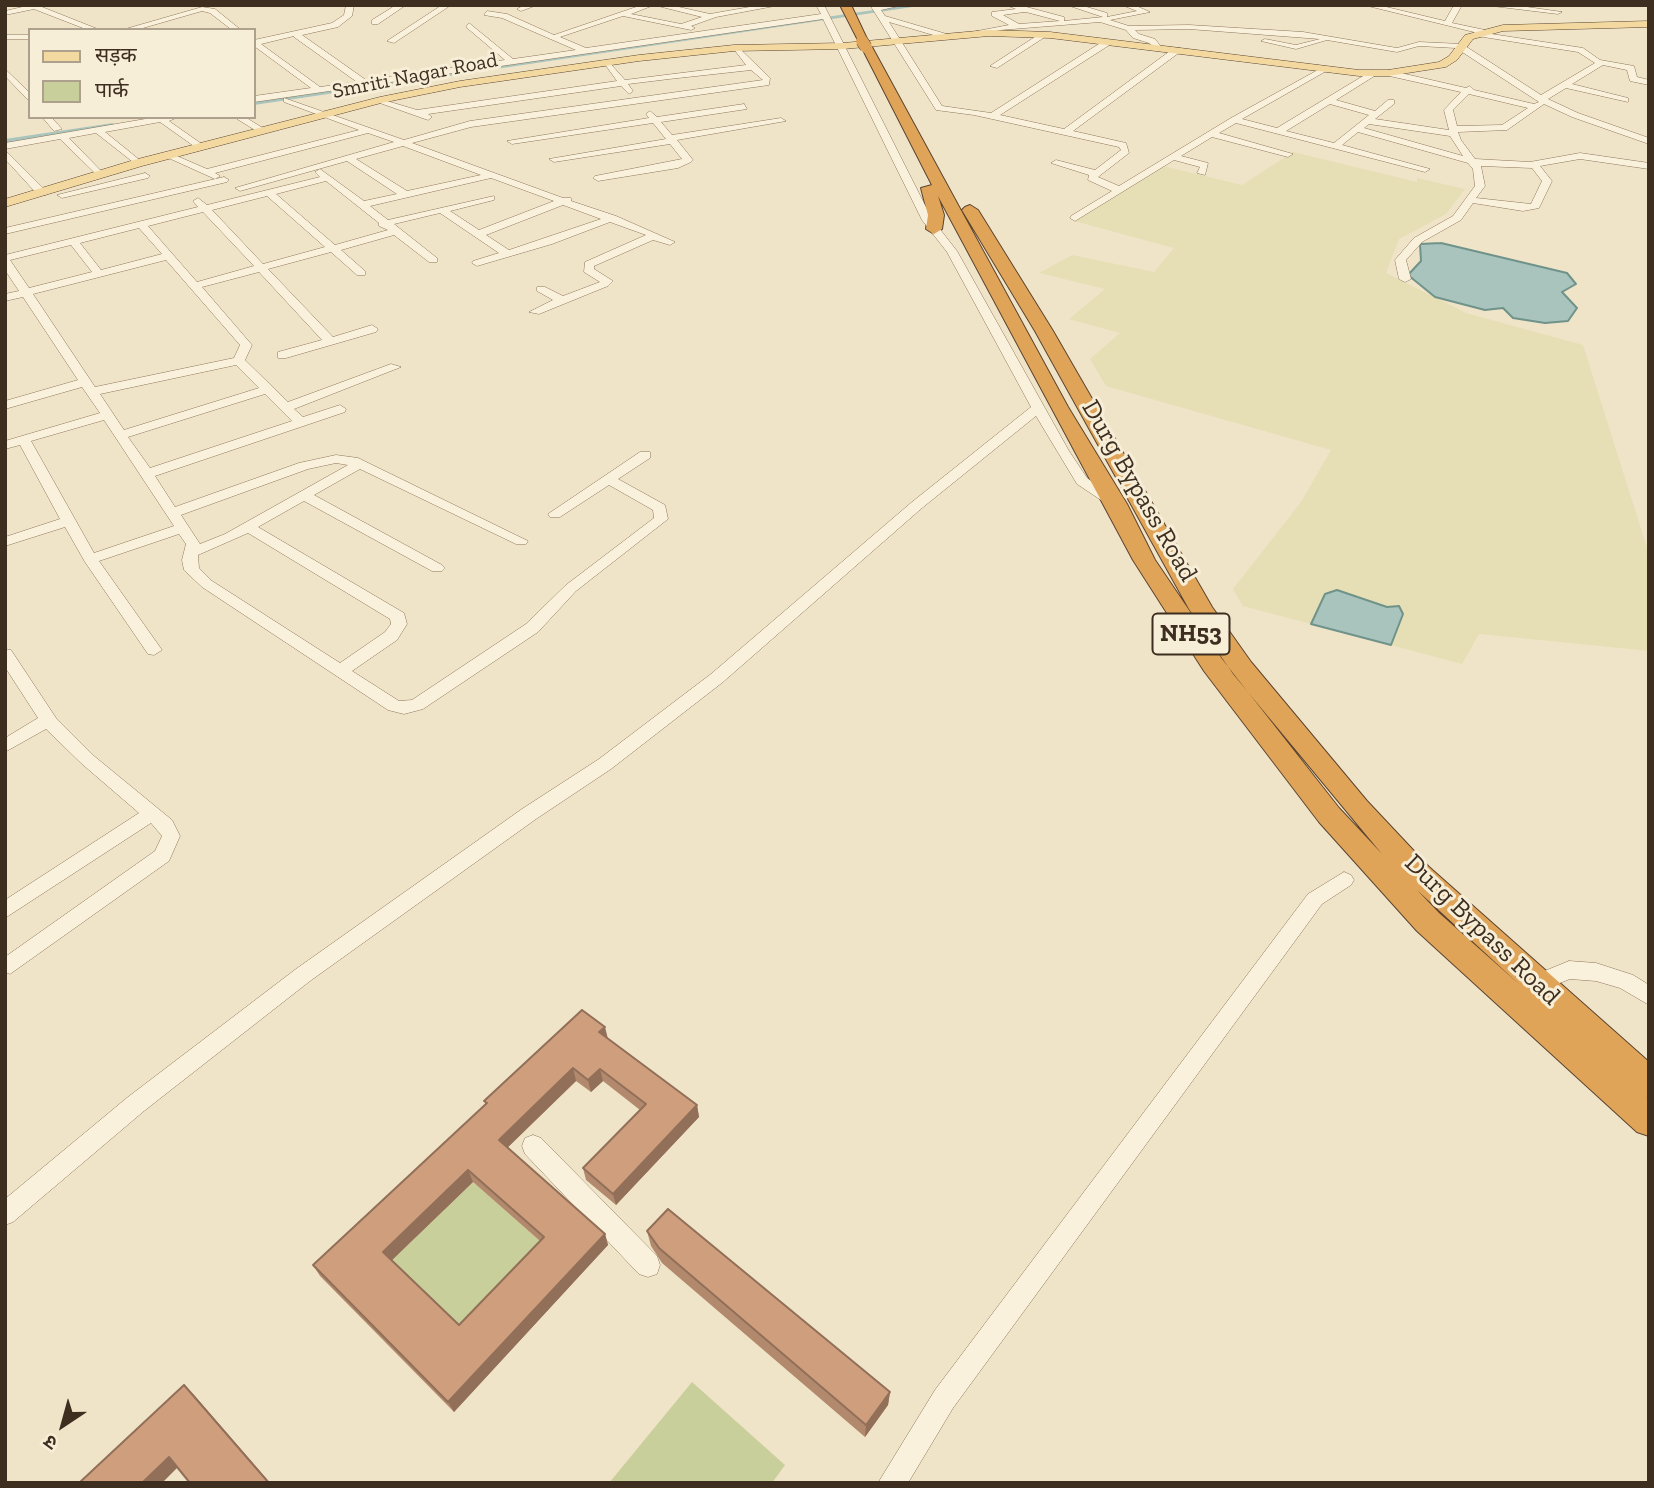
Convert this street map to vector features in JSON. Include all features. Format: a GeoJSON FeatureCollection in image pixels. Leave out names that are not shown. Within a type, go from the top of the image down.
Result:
{"type":"FeatureCollection","features":[{"type":"Feature","properties":{"kind":"highway","name":"Durg Bypass Road"},"geometry":{"type":"LineString","coordinates":[[855,12],[934,176],[1058,407],[1115,504],[1144,560],[1186,627],[1273,746],[1329,815],[1428,922],[1649,1121]]}},
{"type":"Feature","properties":{"kind":"highway","name":"Durg Bypass Road"},"geometry":{"type":"LineString","coordinates":[[871,44],[1044,331],[1201,609],[1242,668],[1357,808],[1419,875],[1649,1083]]}},
{"type":"Feature","properties":{"kind":"highway"},"geometry":{"type":"LineString","coordinates":[[934,176],[928,192],[936,215],[934,229]]}},
{"type":"Feature","properties":{"kind":"main road"},"geometry":{"type":"LineString","coordinates":[[1479,33],[1503,28],[1646,25]]}},
{"type":"Feature","properties":{"kind":"main road","name":"Smriti Nagar Road"},"geometry":{"type":"LineString","coordinates":[[5,202],[60,191],[99,174],[380,100],[460,84],[608,62],[737,48],[871,44],[975,34],[1044,35],[1388,73],[1442,65],[1469,37],[1479,33]]}},
{"type":"Feature","properties":{"kind":"street"},"geometry":{"type":"LineString","coordinates":[[256,43],[297,35],[344,21],[350,5]]}},
{"type":"Feature","properties":{"kind":"street"},"geometry":{"type":"LineString","coordinates":[[375,22],[402,5]]}},
{"type":"Feature","properties":{"kind":"street"},"geometry":{"type":"LineString","coordinates":[[391,40],[446,5]]}},
{"type":"Feature","properties":{"kind":"street"},"geometry":{"type":"LineString","coordinates":[[498,5],[466,27],[512,62]]}},
{"type":"Feature","properties":{"kind":"street"},"geometry":{"type":"LineString","coordinates":[[521,9],[533,5]]}},
{"type":"Feature","properties":{"kind":"street"},"geometry":{"type":"LineString","coordinates":[[554,37],[650,5]]}},
{"type":"Feature","properties":{"kind":"street"},"geometry":{"type":"LineString","coordinates":[[658,5],[710,16],[746,28]]}},
{"type":"Feature","properties":{"kind":"street"},"geometry":{"type":"LineString","coordinates":[[682,26],[710,16],[776,5]]}},
{"type":"Feature","properties":{"kind":"street"},"geometry":{"type":"LineString","coordinates":[[899,5],[875,7],[881,18],[947,37]]}},
{"type":"Feature","properties":{"kind":"street"},"geometry":{"type":"LineString","coordinates":[[1010,5],[1071,22]]}},
{"type":"Feature","properties":{"kind":"street"},"geometry":{"type":"LineString","coordinates":[[1071,5],[1114,18]]}},
{"type":"Feature","properties":{"kind":"street"},"geometry":{"type":"LineString","coordinates":[[975,34],[1146,12],[1126,5]]}},
{"type":"Feature","properties":{"kind":"street"},"geometry":{"type":"LineString","coordinates":[[1368,5],[1479,33],[1580,50],[1601,63],[1631,68],[1633,79],[1649,83]]}},
{"type":"Feature","properties":{"kind":"street"},"geometry":{"type":"LineString","coordinates":[[1447,24],[1458,5]]}},
{"type":"Feature","properties":{"kind":"street"},"geometry":{"type":"LineString","coordinates":[[1488,5],[1558,9],[1570,26]]}},
{"type":"Feature","properties":{"kind":"street"},"geometry":{"type":"LineString","coordinates":[[5,13],[38,6],[91,28]]}},
{"type":"Feature","properties":{"kind":"street"},"geometry":{"type":"LineString","coordinates":[[134,28],[208,9],[234,28]]}},
{"type":"Feature","properties":{"kind":"street"},"geometry":{"type":"LineString","coordinates":[[256,99],[746,28],[823,10],[871,44],[936,106],[1066,132],[1127,148],[1095,173],[1093,180],[1119,190]]}},
{"type":"Feature","properties":{"kind":"street"},"geometry":{"type":"LineString","coordinates":[[1017,27],[995,14],[1025,10]]}},
{"type":"Feature","properties":{"kind":"street"},"geometry":{"type":"LineString","coordinates":[[487,13],[504,16],[585,51]]}},
{"type":"Feature","properties":{"kind":"street"},"geometry":{"type":"LineString","coordinates":[[622,15],[712,33]]}},
{"type":"Feature","properties":{"kind":"street"},"geometry":{"type":"LineString","coordinates":[[170,17],[178,24]]}},
{"type":"Feature","properties":{"kind":"street"},"geometry":{"type":"LineString","coordinates":[[881,18],[871,44],[852,74],[870,112],[934,229],[952,251],[1037,409],[1074,471],[1115,504]]}},
{"type":"Feature","properties":{"kind":"street"},"geometry":{"type":"LineString","coordinates":[[1100,20],[1129,28],[1189,27],[1329,37],[1397,50],[1419,44],[1461,47],[1541,102]]}},
{"type":"Feature","properties":{"kind":"street"},"geometry":{"type":"LineString","coordinates":[[1129,28],[1136,36],[1158,48]]}},
{"type":"Feature","properties":{"kind":"street"},"geometry":{"type":"LineString","coordinates":[[1272,32],[1266,41],[1292,46],[1319,43],[1329,37]]}},
{"type":"Feature","properties":{"kind":"street"},"geometry":{"type":"LineString","coordinates":[[297,35],[363,82]]}},
{"type":"Feature","properties":{"kind":"street"},"geometry":{"type":"LineString","coordinates":[[994,66],[1044,35]]}},
{"type":"Feature","properties":{"kind":"street"},"geometry":{"type":"LineString","coordinates":[[626,36],[645,43]]}},
{"type":"Feature","properties":{"kind":"street"},"geometry":{"type":"LineString","coordinates":[[5,37],[28,37]]}},
{"type":"Feature","properties":{"kind":"street"},"geometry":{"type":"LineString","coordinates":[[993,116],[1108,42]]}},
{"type":"Feature","properties":{"kind":"street"},"geometry":{"type":"LineString","coordinates":[[256,44],[317,89]]}},
{"type":"Feature","properties":{"kind":"street"},"geometry":{"type":"LineString","coordinates":[[240,188],[458,127],[766,83],[767,80],[737,48]]}},
{"type":"Feature","properties":{"kind":"street"},"geometry":{"type":"LineString","coordinates":[[1066,132],[1177,50]]}},
{"type":"Feature","properties":{"kind":"street"},"geometry":{"type":"LineString","coordinates":[[598,178],[684,163],[689,158],[637,101],[608,62]]}},
{"type":"Feature","properties":{"kind":"street"},"geometry":{"type":"LineString","coordinates":[[1367,121],[1454,132],[1504,128],[1601,63]]}},
{"type":"Feature","properties":{"kind":"street"},"geometry":{"type":"LineString","coordinates":[[416,113],[752,67]]}},
{"type":"Feature","properties":{"kind":"street"},"geometry":{"type":"LineString","coordinates":[[1075,218],[1172,157],[1325,68]]}},
{"type":"Feature","properties":{"kind":"street"},"geometry":{"type":"LineString","coordinates":[[5,71],[28,97]]}},
{"type":"Feature","properties":{"kind":"street"},"geometry":{"type":"LineString","coordinates":[[1278,132],[1373,73]]}},
{"type":"Feature","properties":{"kind":"street"},"geometry":{"type":"LineString","coordinates":[[1388,73],[1541,102],[1649,141]]}},
{"type":"Feature","properties":{"kind":"street"},"geometry":{"type":"LineString","coordinates":[[1402,92],[1416,78]]}},
{"type":"Feature","properties":{"kind":"street"},"geometry":{"type":"LineString","coordinates":[[5,88],[28,84]]}},
{"type":"Feature","properties":{"kind":"street"},"geometry":{"type":"LineString","coordinates":[[1565,85],[1625,100]]}},
{"type":"Feature","properties":{"kind":"street"},"geometry":{"type":"LineString","coordinates":[[256,87],[268,96]]}},
{"type":"Feature","properties":{"kind":"street"},"geometry":{"type":"LineString","coordinates":[[1405,279],[1400,260],[1418,240],[1457,218],[1480,186],[1474,162],[1454,132],[1448,110],[1470,89]]}},
{"type":"Feature","properties":{"kind":"street"},"geometry":{"type":"LineString","coordinates":[[287,100],[321,115],[567,200],[670,242]]}},
{"type":"Feature","properties":{"kind":"street"},"geometry":{"type":"LineString","coordinates":[[380,100],[458,127]]}},
{"type":"Feature","properties":{"kind":"street"},"geometry":{"type":"LineString","coordinates":[[1331,101],[1377,114]]}},
{"type":"Feature","properties":{"kind":"street"},"geometry":{"type":"LineString","coordinates":[[1334,147],[1391,102]]}},
{"type":"Feature","properties":{"kind":"street"},"geometry":{"type":"LineString","coordinates":[[512,141],[744,107]]}},
{"type":"Feature","properties":{"kind":"street"},"geometry":{"type":"LineString","coordinates":[[48,119],[99,174]]}},
{"type":"Feature","properties":{"kind":"street"},"geometry":{"type":"LineString","coordinates":[[5,146],[112,119]]}},
{"type":"Feature","properties":{"kind":"street"},"geometry":{"type":"LineString","coordinates":[[5,137],[98,130],[161,119],[201,147]]}},
{"type":"Feature","properties":{"kind":"street"},"geometry":{"type":"LineString","coordinates":[[242,119],[261,130]]}},
{"type":"Feature","properties":{"kind":"street"},"geometry":{"type":"LineString","coordinates":[[1234,120],[1425,169]]}},
{"type":"Feature","properties":{"kind":"street"},"geometry":{"type":"LineString","coordinates":[[554,159],[781,121]]}},
{"type":"Feature","properties":{"kind":"street"},"geometry":{"type":"LineString","coordinates":[[1357,129],[1474,162],[1534,164],[1567,157],[1591,157],[1649,166]]}},
{"type":"Feature","properties":{"kind":"street"},"geometry":{"type":"LineString","coordinates":[[98,130],[138,163]]}},
{"type":"Feature","properties":{"kind":"street"},"geometry":{"type":"LineString","coordinates":[[206,172],[368,130]]}},
{"type":"Feature","properties":{"kind":"street"},"geometry":{"type":"LineString","coordinates":[[1591,157],[1604,142],[1624,132]]}},
{"type":"Feature","properties":{"kind":"street"},"geometry":{"type":"LineString","coordinates":[[1211,134],[1289,153]]}},
{"type":"Feature","properties":{"kind":"street"},"geometry":{"type":"LineString","coordinates":[[5,153],[42,193]]}},
{"type":"Feature","properties":{"kind":"street"},"geometry":{"type":"LineString","coordinates":[[167,155],[257,196]]}},
{"type":"Feature","properties":{"kind":"street"},"geometry":{"type":"LineString","coordinates":[[1172,157],[1205,166],[1202,173]]}},
{"type":"Feature","properties":{"kind":"street"},"geometry":{"type":"LineString","coordinates":[[348,158],[406,195]]}},
{"type":"Feature","properties":{"kind":"street"},"geometry":{"type":"LineString","coordinates":[[1056,163],[1095,173]]}},
{"type":"Feature","properties":{"kind":"street"},"geometry":{"type":"LineString","coordinates":[[1470,200],[1523,208],[1535,206],[1547,181],[1534,164]]}},
{"type":"Feature","properties":{"kind":"street"},"geometry":{"type":"LineString","coordinates":[[315,167],[383,224],[433,260]]}},
{"type":"Feature","properties":{"kind":"street"},"geometry":{"type":"LineString","coordinates":[[360,205],[493,174]]}},
{"type":"Feature","properties":{"kind":"street"},"geometry":{"type":"LineString","coordinates":[[78,214],[60,191],[145,176]]}},
{"type":"Feature","properties":{"kind":"street"},"geometry":{"type":"LineString","coordinates":[[328,178],[5,259],[193,544],[189,561],[192,570],[207,584],[394,706],[404,708],[417,705],[532,628],[571,589],[661,519],[660,508],[608,480]]}},
{"type":"Feature","properties":{"kind":"street"},"geometry":{"type":"LineString","coordinates":[[5,231],[225,180]]}},
{"type":"Feature","properties":{"kind":"street"},"geometry":{"type":"LineString","coordinates":[[186,189],[330,341]]}},
{"type":"Feature","properties":{"kind":"street"},"geometry":{"type":"LineString","coordinates":[[269,193],[361,273]]}},
{"type":"Feature","properties":{"kind":"street"},"geometry":{"type":"LineString","coordinates":[[383,224],[490,198]]}},
{"type":"Feature","properties":{"kind":"street"},"geometry":{"type":"LineString","coordinates":[[478,234],[567,200]]}},
{"type":"Feature","properties":{"kind":"street"},"geometry":{"type":"LineString","coordinates":[[441,209],[508,254]]}},
{"type":"Feature","properties":{"kind":"street"},"geometry":{"type":"LineString","coordinates":[[477,263],[612,218]]}},
{"type":"Feature","properties":{"kind":"street"},"geometry":{"type":"LineString","coordinates":[[141,224],[246,345],[239,361]]}},
{"type":"Feature","properties":{"kind":"street"},"geometry":{"type":"LineString","coordinates":[[194,286],[394,232]]}},
{"type":"Feature","properties":{"kind":"street"},"geometry":{"type":"LineString","coordinates":[[535,312],[607,281],[588,270],[589,264],[652,236]]}},
{"type":"Feature","properties":{"kind":"street"},"geometry":{"type":"LineString","coordinates":[[73,241],[99,274]]}},
{"type":"Feature","properties":{"kind":"street"},"geometry":{"type":"LineString","coordinates":[[5,298],[169,256]]}},
{"type":"Feature","properties":{"kind":"street"},"geometry":{"type":"LineString","coordinates":[[541,289],[563,301]]}},
{"type":"Feature","properties":{"kind":"street"},"geometry":{"type":"LineString","coordinates":[[282,355],[372,329]]}},
{"type":"Feature","properties":{"kind":"street"},"geometry":{"type":"LineString","coordinates":[[5,405],[88,387],[239,361]]}},
{"type":"Feature","properties":{"kind":"street"},"geometry":{"type":"LineString","coordinates":[[239,361],[300,422]]}},
{"type":"Feature","properties":{"kind":"street"},"geometry":{"type":"LineString","coordinates":[[287,407],[394,367]]}},
{"type":"Feature","properties":{"kind":"street"},"geometry":{"type":"LineString","coordinates":[[120,435],[268,389]]}},
{"type":"Feature","properties":{"kind":"street"},"geometry":{"type":"LineString","coordinates":[[146,474],[340,409]]}},
{"type":"Feature","properties":{"kind":"street"},"geometry":{"type":"LineString","coordinates":[[5,1214],[136,1104],[303,975],[529,814],[605,764],[717,678],[917,505],[1037,409]]}},
{"type":"Feature","properties":{"kind":"street"},"geometry":{"type":"LineString","coordinates":[[5,445],[107,415]]}},
{"type":"Feature","properties":{"kind":"street"},"geometry":{"type":"LineString","coordinates":[[24,440],[90,559],[154,650]]}},
{"type":"Feature","properties":{"kind":"street"},"geometry":{"type":"LineString","coordinates":[[555,514],[646,455]]}},
{"type":"Feature","properties":{"kind":"street"},"geometry":{"type":"LineString","coordinates":[[172,513],[322,461],[336,459],[359,464],[521,541]]}},
{"type":"Feature","properties":{"kind":"street"},"geometry":{"type":"LineString","coordinates":[[193,552],[248,527],[359,464]]}},
{"type":"Feature","properties":{"kind":"street"},"geometry":{"type":"LineString","coordinates":[[303,495],[437,568]]}},
{"type":"Feature","properties":{"kind":"street"},"geometry":{"type":"LineString","coordinates":[[5,542],[68,521]]}},
{"type":"Feature","properties":{"kind":"street"},"geometry":{"type":"LineString","coordinates":[[248,527],[398,617],[399,624],[391,636],[341,671]]}},
{"type":"Feature","properties":{"kind":"street"},"geometry":{"type":"LineString","coordinates":[[90,559],[183,528]]}},
{"type":"Feature","properties":{"kind":"street"},"geometry":{"type":"LineString","coordinates":[[5,654],[48,720],[88,760],[165,825],[171,836],[162,856],[10,965]]}},
{"type":"Feature","properties":{"kind":"street"},"geometry":{"type":"LineString","coordinates":[[5,746],[48,720]]}},
{"type":"Feature","properties":{"kind":"street"},"geometry":{"type":"LineString","coordinates":[[5,910],[151,814]]}},
{"type":"Feature","properties":{"kind":"street"},"geometry":{"type":"LineString","coordinates":[[892,1483],[944,1399],[1315,898],[1344,880]]}},
{"type":"Feature","properties":{"kind":"street"},"geometry":{"type":"LineString","coordinates":[[1537,983],[1569,970],[1596,972],[1626,981],[1649,996]]}},
{"type":"Feature","properties":{"kind":"street"},"geometry":{"type":"LineString","coordinates":[[533,1146],[648,1265]]}},
{"type":"Feature","properties":{"kind":"shaded area"},"geometry":{"type":"Polygon","coordinates":[[[1293,152],[1417,182],[1417,178],[1465,189],[1446,214],[1399,239],[1386,273],[1466,313],[1583,345],[1649,554],[1649,651],[1479,634],[1462,664],[1243,606],[1233,589],[1301,502],[1331,450],[1106,386],[1090,359],[1120,333],[1069,319],[1105,289],[1039,273],[1072,255],[1154,272],[1174,248],[1074,221],[1159,165],[1242,185],[1293,152]]]}},
{"type":"Feature","properties":{"kind":"green space"},"geometry":{"type":"Polygon","coordinates":[[[473,1182],[548,1248],[464,1336],[389,1263],[473,1182]]]}},
{"type":"Feature","properties":{"kind":"green space"},"geometry":{"type":"Polygon","coordinates":[[[692,1382],[785,1465],[772,1483],[609,1483],[692,1382]]]}},
{"type":"Feature","properties":{"kind":"water"},"geometry":{"type":"Polygon","coordinates":[[[1441,243],[1567,273],[1576,284],[1562,292],[1577,308],[1568,321],[1545,323],[1513,318],[1503,308],[1485,310],[1435,297],[1408,275],[1421,261],[1420,244],[1441,243]]]}},
{"type":"Feature","properties":{"kind":"water"},"geometry":{"type":"Polygon","coordinates":[[[1337,590],[1387,607],[1399,606],[1403,614],[1391,645],[1311,624],[1325,594],[1337,590]]]}},
{"type":"Feature","properties":{"kind":"building"},"geometry":{"type":"Polygon","coordinates":[[[582,1010],[605,1027],[599,1032],[697,1105],[613,1194],[583,1168],[646,1104],[600,1069],[588,1080],[573,1068],[499,1140],[605,1234],[448,1402],[313,1265],[487,1103],[484,1101],[582,1010]],[[468,1170],[383,1252],[459,1325],[544,1237],[468,1170]]]}},
{"type":"Feature","properties":{"kind":"building"},"geometry":{"type":"Polygon","coordinates":[[[668,1209],[890,1392],[866,1425],[659,1248],[647,1231],[668,1209]]]}},
{"type":"Feature","properties":{"kind":"building"},"geometry":{"type":"Polygon","coordinates":[[[184,1385],[269,1483],[190,1483],[169,1457],[142,1483],[79,1483],[184,1385]]]}},
{"type":"Feature","properties":{"kind":"waterway"},"geometry":{"type":"LineString","coordinates":[[256,103],[923,5]]}},
{"type":"Feature","properties":{"kind":"waterway"},"geometry":{"type":"LineString","coordinates":[[5,142],[113,125]]}}]}
